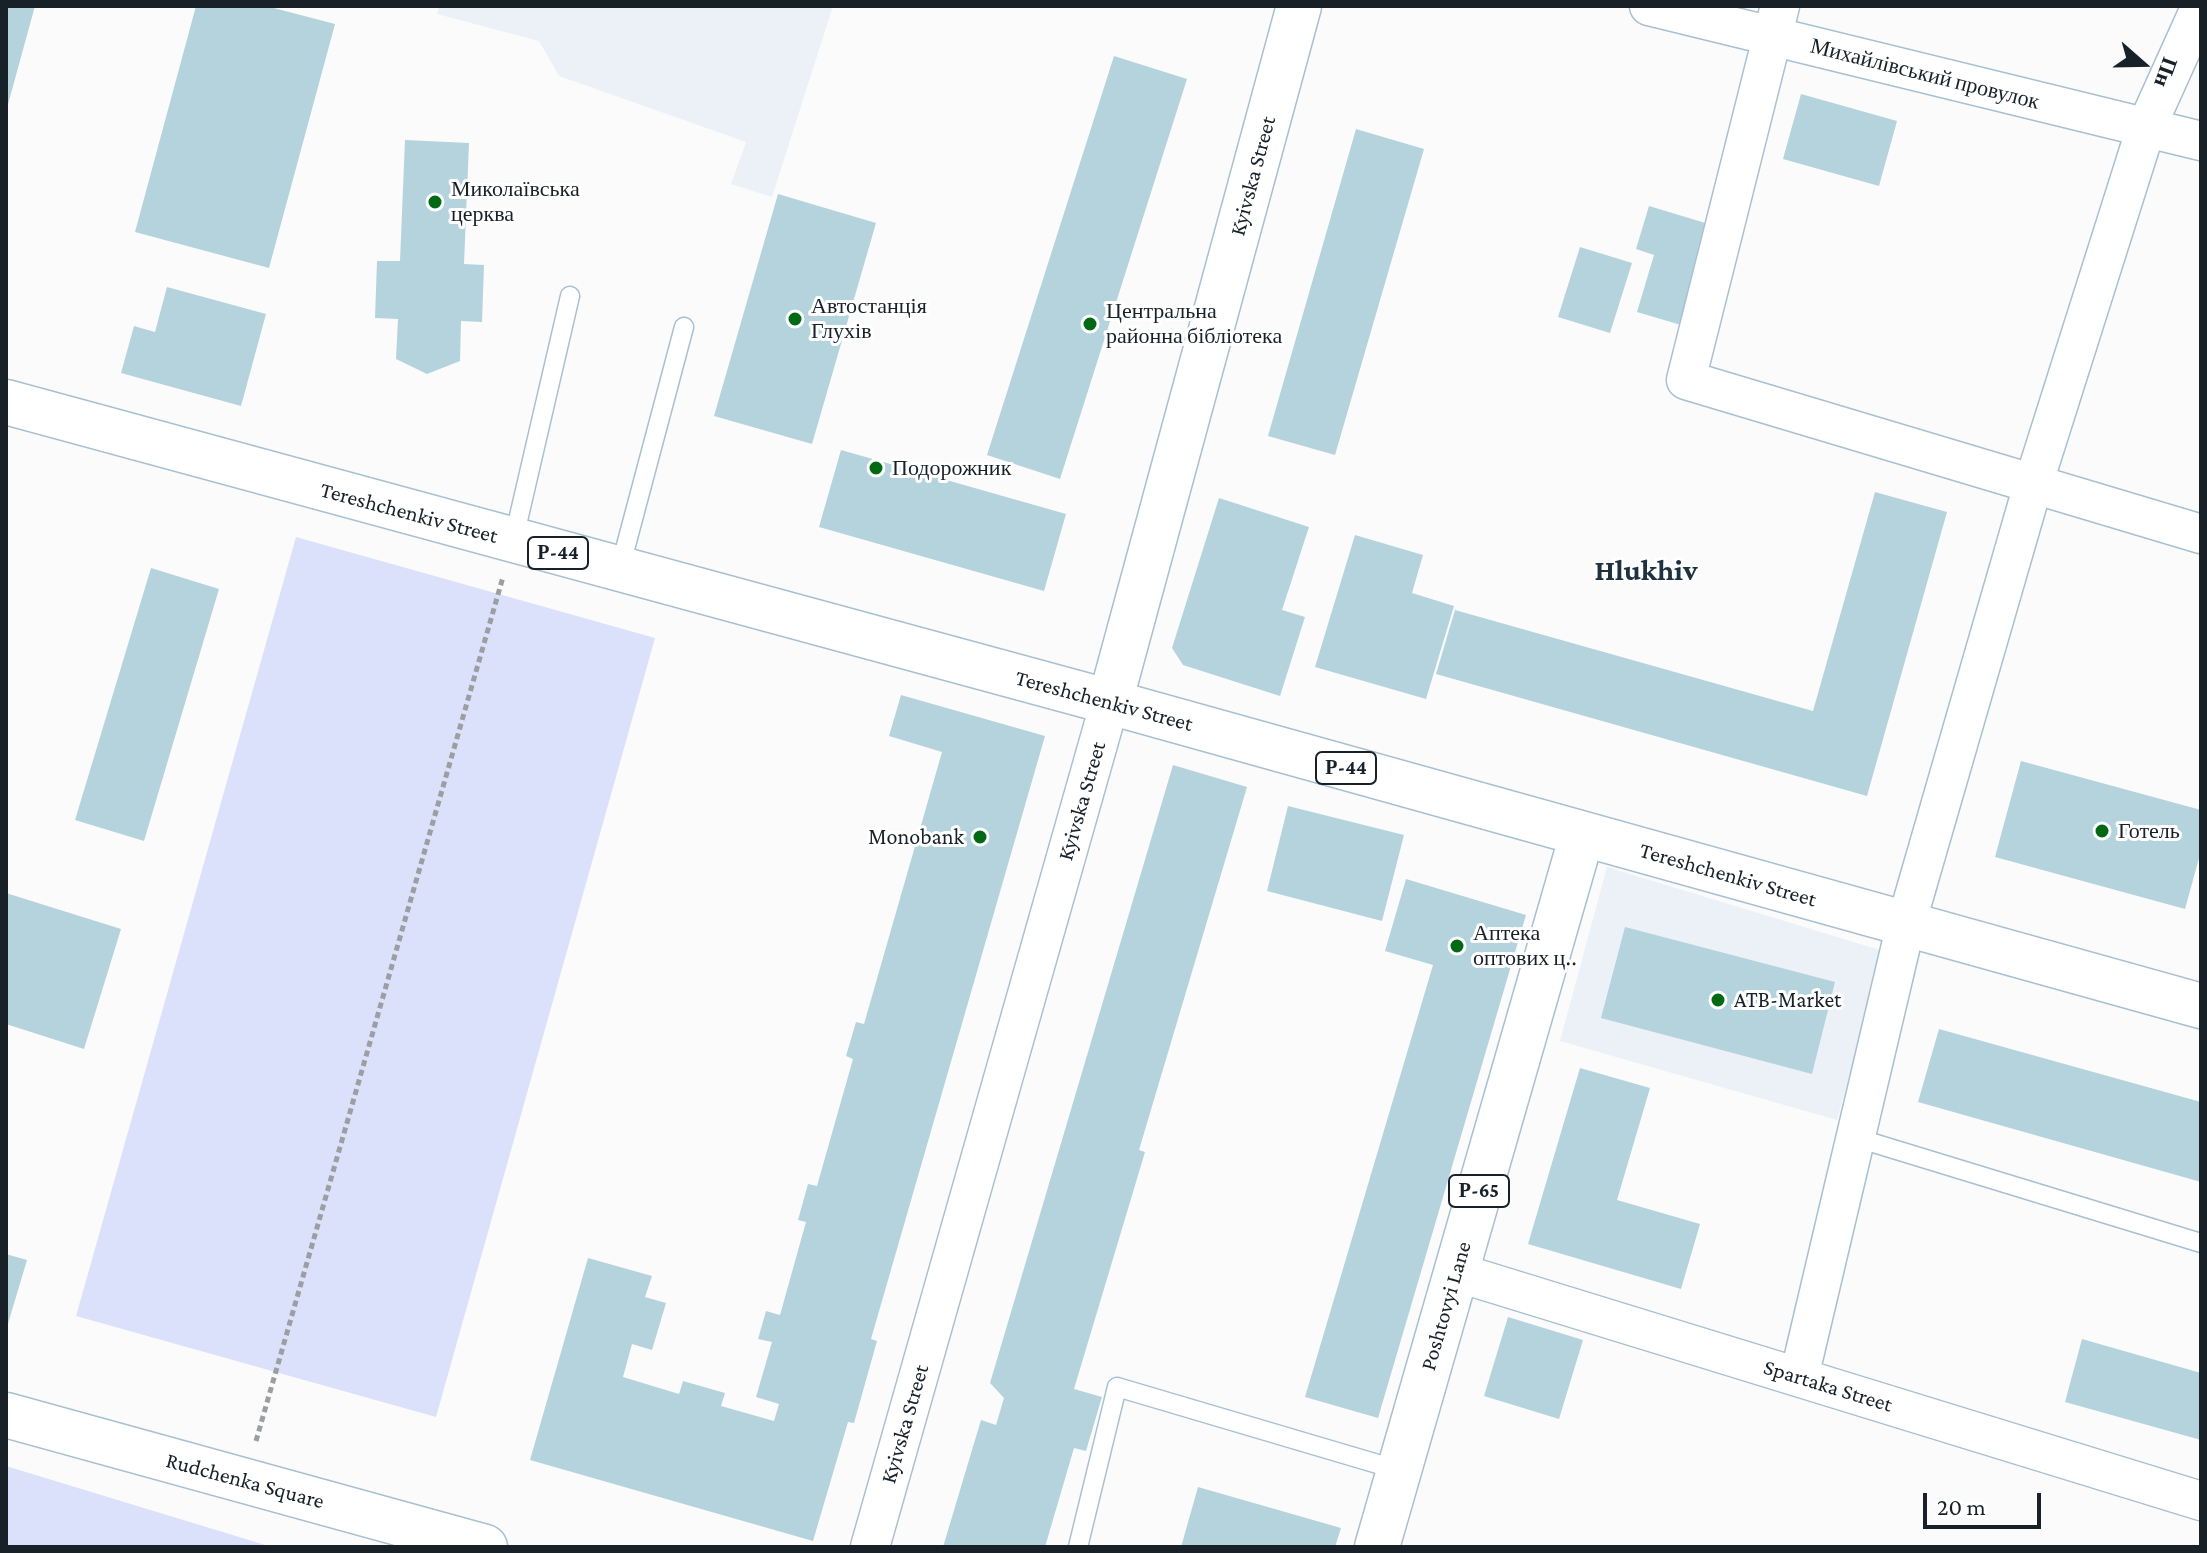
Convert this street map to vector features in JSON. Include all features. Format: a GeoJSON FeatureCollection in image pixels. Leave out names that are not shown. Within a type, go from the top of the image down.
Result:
{"type":"FeatureCollection","features":[{"type":"Feature","properties":{"kind":"main road","name":"Kyivska Street"},"geometry":{"type":"LineString","coordinates":[[1110,702],[1299,6]]}},
{"type":"Feature","properties":{"kind":"main road","name":"Tereshchenkiv Street"},"geometry":{"type":"LineString","coordinates":[[6,402],[1110,702],[2201,1006]]}},
{"type":"Feature","properties":{"kind":"main road","name":"Poshtovyi Lane"},"geometry":{"type":"LineString","coordinates":[[1377,1547],[1582,835]]}},
{"type":"Feature","properties":{"kind":"main road","name":"Rudchenka Square"},"geometry":{"type":"LineString","coordinates":[[6,1415],[485,1547]]}},
{"type":"Feature","properties":{"kind":"street","name":"Михайлівський провулок"},"geometry":{"type":"LineString","coordinates":[[1649,6],[1776,21],[2146,128],[2201,141]]}},
{"type":"Feature","properties":{"kind":"street"},"geometry":{"type":"LineString","coordinates":[[1799,1377],[1906,924],[2033,485],[2146,128],[2201,6]]}},
{"type":"Feature","properties":{"kind":"street"},"geometry":{"type":"LineString","coordinates":[[1776,21],[1686,380],[2201,534]]}},
{"type":"Feature","properties":{"kind":"street","name":"Kyivska Street"},"geometry":{"type":"LineString","coordinates":[[870,1547],[1110,702]]}},
{"type":"Feature","properties":{"kind":"street","name":"Spartaka Street"},"geometry":{"type":"LineString","coordinates":[[1456,1272],[2201,1501]]}},
{"type":"Feature","properties":{"kind":"lane"},"geometry":{"type":"LineString","coordinates":[[513,542],[570,296]]}},
{"type":"Feature","properties":{"kind":"lane"},"geometry":{"type":"LineString","coordinates":[[620,568],[684,327]]}},
{"type":"Feature","properties":{"kind":"lane"},"geometry":{"type":"LineString","coordinates":[[1857,1138],[2201,1243]]}},
{"type":"Feature","properties":{"kind":"lane"},"geometry":{"type":"LineString","coordinates":[[1078,1547],[1117,1387],[1398,1470]]}},
{"type":"Feature","properties":{"kind":"path"},"geometry":{"type":"LineString","coordinates":[[244,1481],[513,542]]}},
{"type":"Feature","properties":{"kind":"shaded area"},"geometry":{"type":"Polygon","coordinates":[[[439,6],[833,6],[772,197],[731,184],[746,142],[559,76],[539,41],[437,14],[439,6]]]}},
{"type":"Feature","properties":{"kind":"shaded area"},"geometry":{"type":"Polygon","coordinates":[[[296,537],[655,638],[436,1417],[76,1316],[296,537]]]}},
{"type":"Feature","properties":{"kind":"shaded area"},"geometry":{"type":"Polygon","coordinates":[[[1607,867],[1883,951],[1837,1120],[1560,1041],[1607,867]]]}},
{"type":"Feature","properties":{"kind":"shaded area"},"geometry":{"type":"Polygon","coordinates":[[[6,1466],[272,1547],[6,1547],[6,1466]]]}},
{"type":"Feature","properties":{"kind":"building"},"geometry":{"type":"Polygon","coordinates":[[[6,6],[35,6],[7,108],[6,108],[6,6]]]}},
{"type":"Feature","properties":{"kind":"building"},"geometry":{"type":"Polygon","coordinates":[[[196,6],[266,6],[335,24],[269,268],[135,232],[196,6]]]}},
{"type":"Feature","properties":{"kind":"building"},"geometry":{"type":"Polygon","coordinates":[[[1114,56],[1187,79],[1060,479],[987,455],[1114,56]]]}},
{"type":"Feature","properties":{"kind":"building"},"geometry":{"type":"Polygon","coordinates":[[[1801,94],[1897,121],[1879,186],[1783,159],[1801,94]]]}},
{"type":"Feature","properties":{"kind":"building"},"geometry":{"type":"Polygon","coordinates":[[[1356,129],[1424,149],[1335,455],[1268,436],[1356,129]]]}},
{"type":"Feature","properties":{"kind":"building","name":"Миколаївська церква"},"geometry":{"type":"Polygon","coordinates":[[[405,140],[469,143],[464,264],[484,265],[482,322],[461,321],[460,361],[427,374],[396,359],[398,319],[375,318],[377,261],[400,261],[405,140]]]}},
{"type":"Feature","properties":{"kind":"building","name":"Автостанція Глухів"},"geometry":{"type":"Polygon","coordinates":[[[778,194],[876,223],[812,444],[714,416],[778,194]]]}},
{"type":"Feature","properties":{"kind":"building"},"geometry":{"type":"Polygon","coordinates":[[[1649,206],[1712,225],[1681,325],[1637,312],[1654,255],[1636,249],[1649,206]]]}},
{"type":"Feature","properties":{"kind":"building"},"geometry":{"type":"Polygon","coordinates":[[[1580,247],[1632,263],[1610,333],[1558,317],[1580,247]]]}},
{"type":"Feature","properties":{"kind":"building"},"geometry":{"type":"Polygon","coordinates":[[[167,287],[266,314],[241,406],[121,373],[134,326],[155,332],[167,287]]]}},
{"type":"Feature","properties":{"kind":"building"},"geometry":{"type":"Polygon","coordinates":[[[841,450],[1066,514],[1044,591],[819,527],[841,450]]]}},
{"type":"Feature","properties":{"kind":"building"},"geometry":{"type":"Polygon","coordinates":[[[1875,492],[1947,512],[1867,796],[1436,674],[1455,610],[1813,711],[1875,492]]]}},
{"type":"Feature","properties":{"kind":"building"},"geometry":{"type":"Polygon","coordinates":[[[1219,498],[1309,527],[1282,610],[1305,617],[1280,696],[1183,665],[1172,648],[1219,498]]]}},
{"type":"Feature","properties":{"kind":"building"},"geometry":{"type":"Polygon","coordinates":[[[1355,535],[1423,555],[1412,593],[1454,606],[1426,699],[1315,667],[1355,535]]]}},
{"type":"Feature","properties":{"kind":"building"},"geometry":{"type":"Polygon","coordinates":[[[151,568],[219,589],[144,841],[75,820],[151,568]]]}},
{"type":"Feature","properties":{"kind":"building"},"geometry":{"type":"Polygon","coordinates":[[[901,695],[1045,736],[871,1339],[877,1341],[854,1423],[848,1422],[813,1541],[530,1460],[588,1258],[652,1276],[645,1297],[666,1303],[652,1350],[632,1344],[623,1377],[679,1394],[683,1381],[725,1393],[721,1406],[774,1421],[779,1404],[756,1397],[772,1342],[758,1339],[766,1311],[780,1315],[806,1222],[798,1220],[808,1184],[817,1186],[853,1059],[846,1056],[856,1022],[864,1024],[942,752],[889,736],[901,695]]]}},
{"type":"Feature","properties":{"kind":"building","name":"Готель"},"geometry":{"type":"Polygon","coordinates":[[[2021,761],[2201,810],[2201,851],[2185,909],[1995,857],[2021,761]]]}},
{"type":"Feature","properties":{"kind":"building"},"geometry":{"type":"Polygon","coordinates":[[[1173,765],[1247,787],[1139,1150],[1145,1152],[1074,1389],[1102,1397],[1086,1451],[1074,1448],[1045,1547],[943,1547],[981,1420],[996,1425],[1004,1398],[990,1383],[1173,765]]]}},
{"type":"Feature","properties":{"kind":"building"},"geometry":{"type":"Polygon","coordinates":[[[1288,806],[1404,835],[1382,921],[1267,891],[1288,806]]]}},
{"type":"Feature","properties":{"kind":"building"},"geometry":{"type":"Polygon","coordinates":[[[1406,879],[1526,915],[1378,1418],[1305,1397],[1433,965],[1385,951],[1406,879]]]}},
{"type":"Feature","properties":{"kind":"building"},"geometry":{"type":"Polygon","coordinates":[[[6,893],[121,929],[84,1049],[6,1024],[6,893]]]}},
{"type":"Feature","properties":{"kind":"building","name":"ATB-Market"},"geometry":{"type":"Polygon","coordinates":[[[1625,927],[1835,982],[1812,1074],[1601,1018],[1625,927]]]}},
{"type":"Feature","properties":{"kind":"building"},"geometry":{"type":"Polygon","coordinates":[[[1939,1029],[2201,1102],[2201,1182],[1918,1102],[1939,1029]]]}},
{"type":"Feature","properties":{"kind":"building"},"geometry":{"type":"Polygon","coordinates":[[[1580,1068],[1650,1088],[1617,1200],[1700,1224],[1681,1289],[1528,1244],[1580,1068]]]}},
{"type":"Feature","properties":{"kind":"building"},"geometry":{"type":"Polygon","coordinates":[[[6,1254],[27,1260],[7,1327],[6,1327],[6,1254]]]}},
{"type":"Feature","properties":{"kind":"building"},"geometry":{"type":"Polygon","coordinates":[[[1508,1317],[1583,1340],[1559,1419],[1484,1396],[1508,1317]]]}},
{"type":"Feature","properties":{"kind":"building"},"geometry":{"type":"Polygon","coordinates":[[[2082,1339],[2201,1373],[2201,1440],[2065,1402],[2082,1339]]]}},
{"type":"Feature","properties":{"kind":"building"},"geometry":{"type":"Polygon","coordinates":[[[1198,1487],[1341,1528],[1335,1547],[1181,1547],[1198,1487]]]}},
{"type":"Feature","properties":{"kind":"place","name":"Миколаївська церква"},"geometry":{"type":"Point","coordinates":[435,202]}},
{"type":"Feature","properties":{"kind":"place","name":"Автостанція Глухів"},"geometry":{"type":"Point","coordinates":[795,319]}},
{"type":"Feature","properties":{"kind":"place","name":"Центральна районна бібліотека"},"geometry":{"type":"Point","coordinates":[1090,324]}},
{"type":"Feature","properties":{"kind":"place","name":"Подорожник"},"geometry":{"type":"Point","coordinates":[876,468]}},
{"type":"Feature","properties":{"kind":"place","name":"Готель"},"geometry":{"type":"Point","coordinates":[2102,831]}},
{"type":"Feature","properties":{"kind":"place","name":"Monobank"},"geometry":{"type":"Point","coordinates":[980,837]}},
{"type":"Feature","properties":{"kind":"place","name":"Аптека оптових ц‥"},"geometry":{"type":"Point","coordinates":[1457,946]}},
{"type":"Feature","properties":{"kind":"place","name":"ATB-Market"},"geometry":{"type":"Point","coordinates":[1718,1000]}},
{"type":"Feature","properties":{"kind":"district","name":"Hlukhiv"},"geometry":{"type":"Point","coordinates":[1646,571]}}]}
